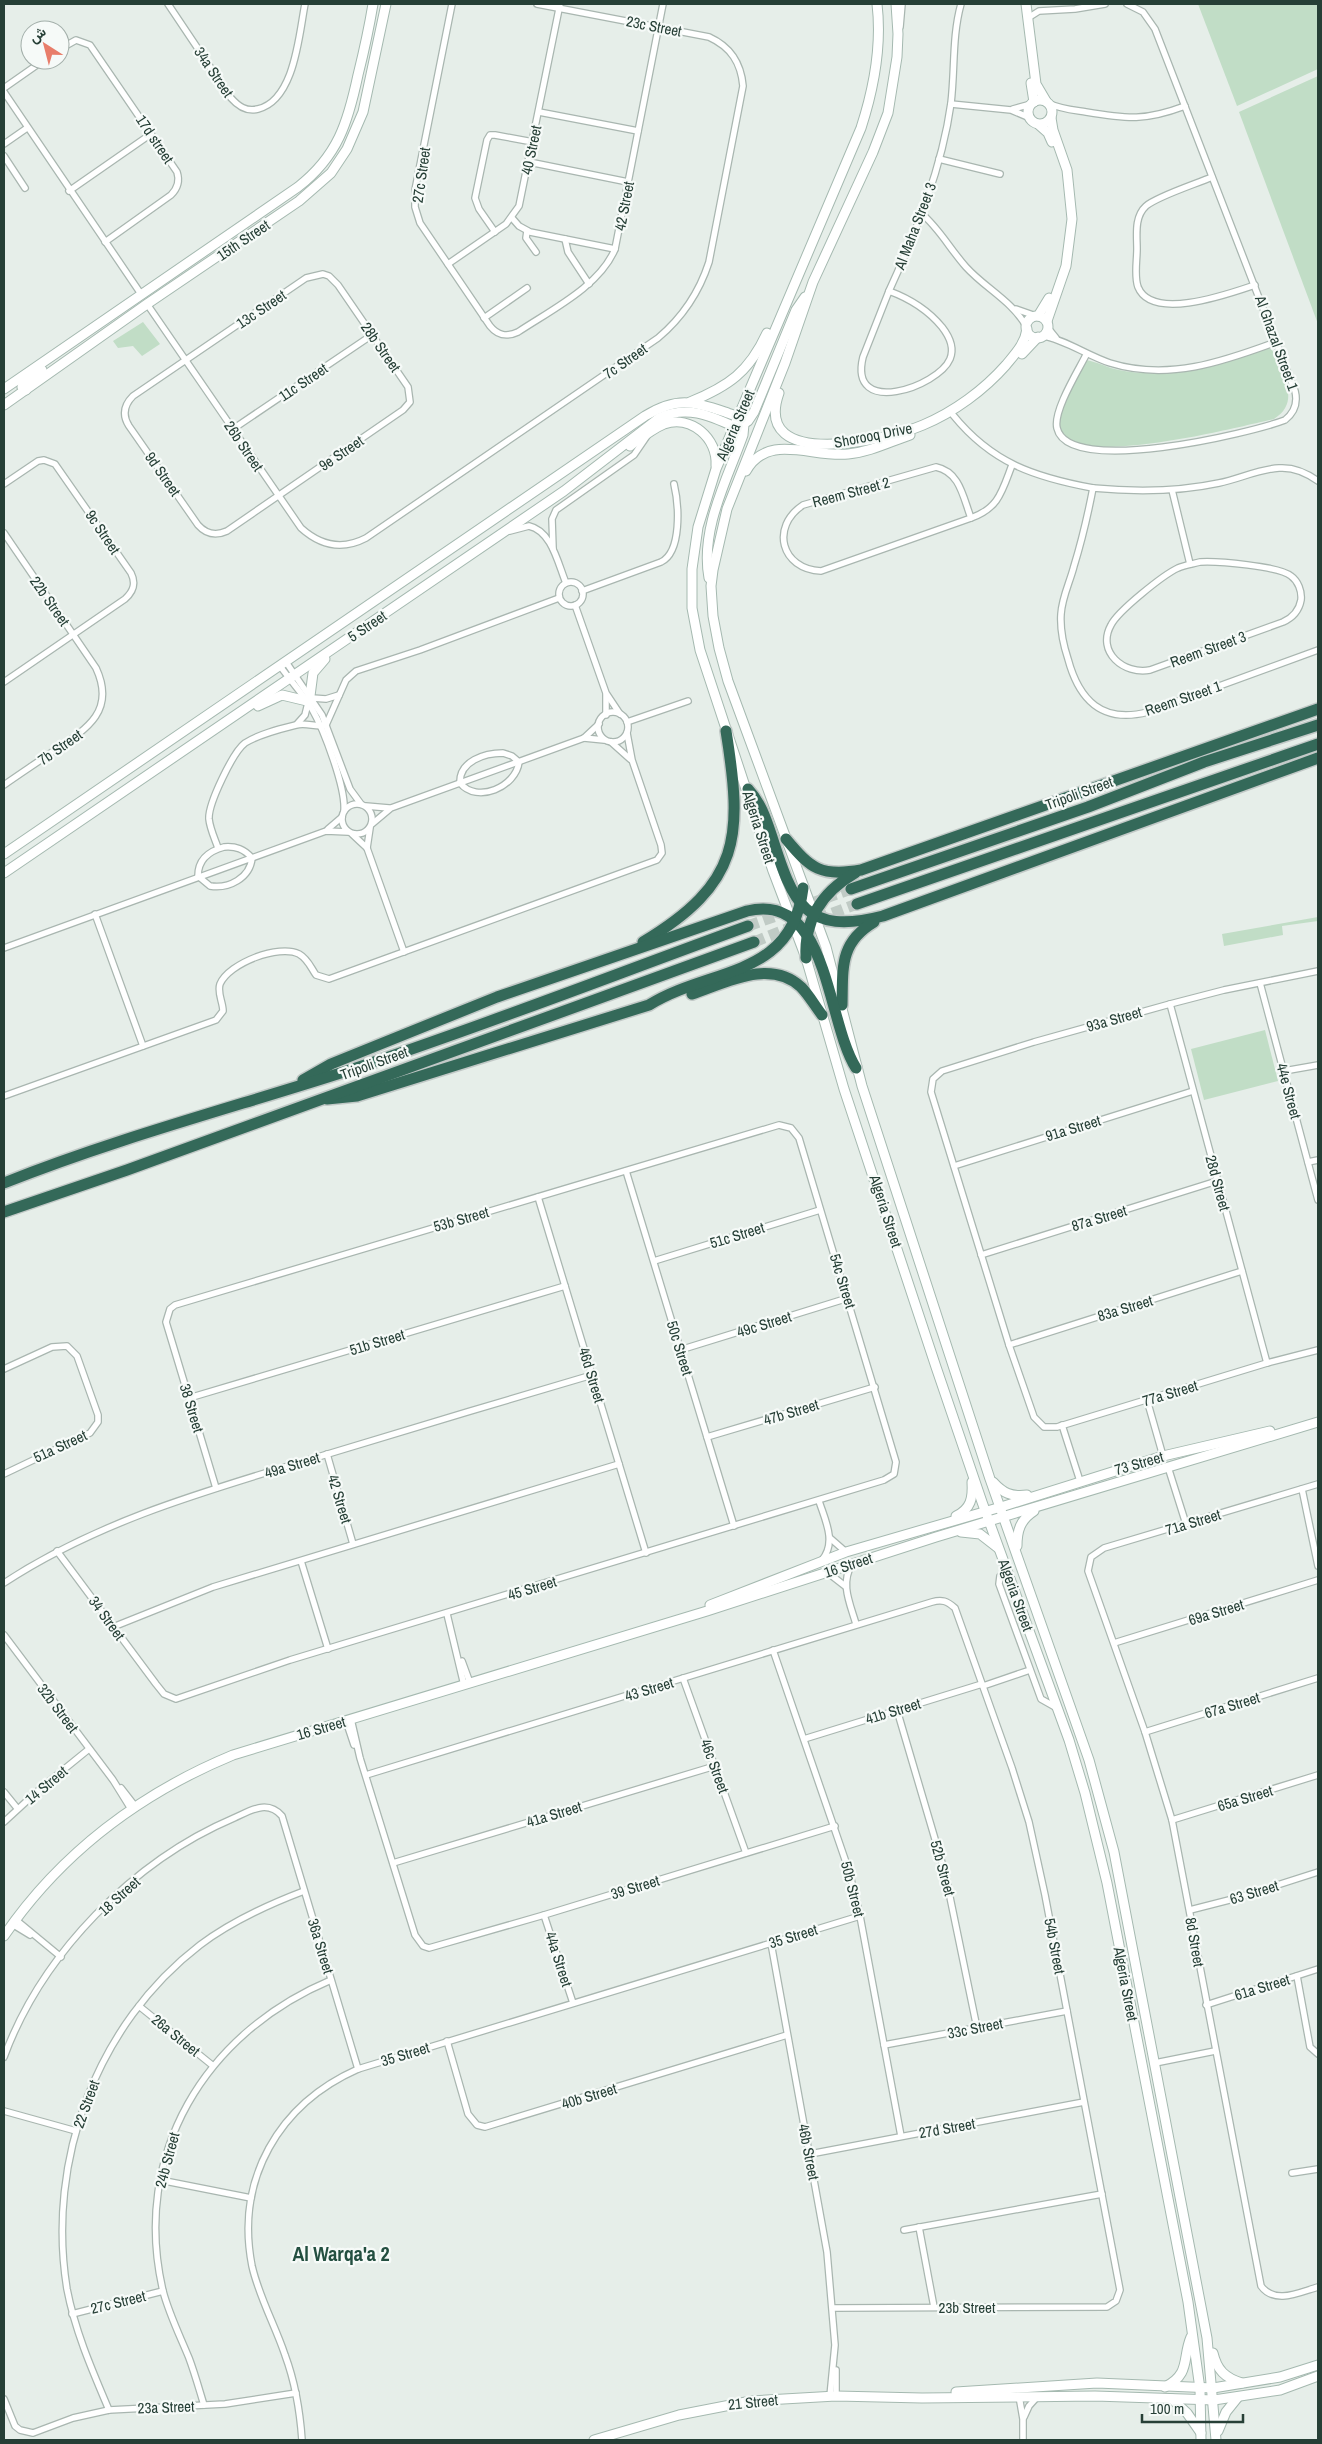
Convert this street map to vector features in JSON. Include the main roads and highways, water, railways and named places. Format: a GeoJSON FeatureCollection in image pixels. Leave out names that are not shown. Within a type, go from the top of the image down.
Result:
{"type":"FeatureCollection","features":[{"type":"Feature","properties":{"kind":"highway"},"geometry":{"type":"LineString","coordinates":[[786,839],[806,862],[819,870],[836,873],[861,870],[1318,709]]}},
{"type":"Feature","properties":{"kind":"highway","name":"Tripoli Street"},"geometry":{"type":"LineString","coordinates":[[851,890],[1088,807],[1204,762],[1318,725]]}},
{"type":"Feature","properties":{"kind":"highway"},"geometry":{"type":"LineString","coordinates":[[622,954],[682,917],[706,893],[722,869],[731,846],[736,811],[726,731]]}},
{"type":"Feature","properties":{"kind":"highway"},"geometry":{"type":"LineString","coordinates":[[857,904],[1318,744]]}},
{"type":"Feature","properties":{"kind":"highway"},"geometry":{"type":"LineString","coordinates":[[748,789],[762,810],[789,887],[801,906],[814,914],[834,922],[847,923],[884,916],[1318,758]]}},
{"type":"Feature","properties":{"kind":"highway"},"geometry":{"type":"LineString","coordinates":[[806,958],[807,933],[821,900],[829,890],[861,870]]}},
{"type":"Feature","properties":{"kind":"highway"},"geometry":{"type":"LineString","coordinates":[[649,1005],[672,993],[752,964],[776,947],[794,921],[801,906],[803,888]]}},
{"type":"Feature","properties":{"kind":"highway"},"geometry":{"type":"LineString","coordinates":[[294,1087],[330,1064],[497,997],[754,909],[771,909],[794,921],[807,933],[813,944],[849,1055],[856,1068]]}},
{"type":"Feature","properties":{"kind":"highway"},"geometry":{"type":"LineString","coordinates":[[842,1005],[844,962],[849,946],[862,930],[884,916]]}},
{"type":"Feature","properties":{"kind":"highway","name":"Tripoli Street"},"geometry":{"type":"LineString","coordinates":[[4,1183],[33,1171],[350,1070],[748,926]]}},
{"type":"Feature","properties":{"kind":"highway","name":"Tripoli Street"},"geometry":{"type":"LineString","coordinates":[[4,1212],[127,1170],[754,942]]}},
{"type":"Feature","properties":{"kind":"highway"},"geometry":{"type":"LineString","coordinates":[[320,1099],[358,1096],[649,1005],[673,1001],[748,976],[772,973],[788,978],[801,987],[822,1015]]}},
{"type":"Feature","properties":{"kind":"highway"},"geometry":{"type":"LineString","coordinates":[[4,1178],[33,1171]]}},
{"type":"Feature","properties":{"kind":"tunnel"},"geometry":{"type":"LineString","coordinates":[[748,926],[851,889]]}},
{"type":"Feature","properties":{"kind":"tunnel"},"geometry":{"type":"LineString","coordinates":[[817,919],[857,904]]}},
{"type":"Feature","properties":{"kind":"tunnel"},"geometry":{"type":"LineString","coordinates":[[754,942],[794,926]]}},
{"type":"Feature","properties":{"kind":"district","name":"Al Warqa'a 2"},"geometry":{"type":"Point","coordinates":[341,2253]}}]}
